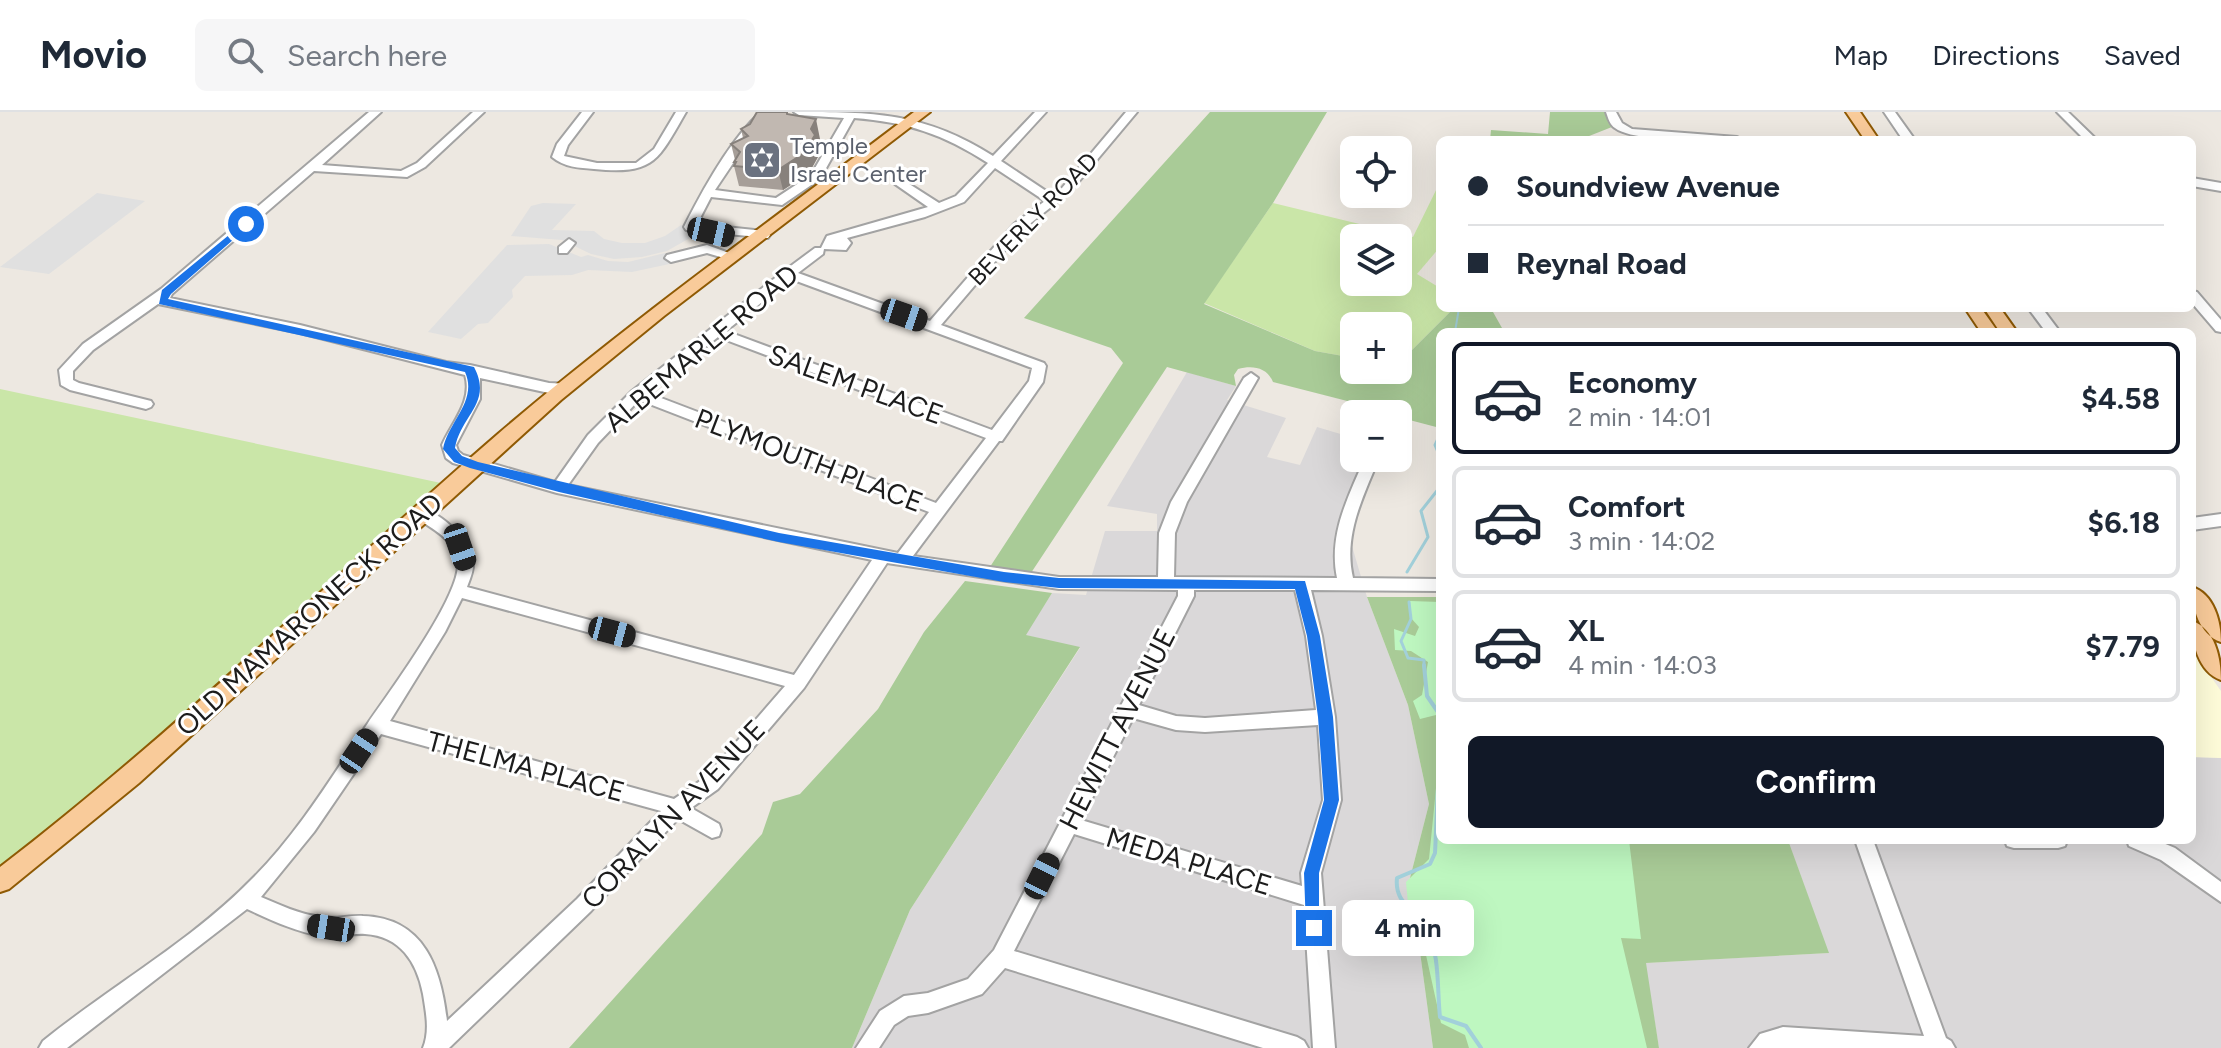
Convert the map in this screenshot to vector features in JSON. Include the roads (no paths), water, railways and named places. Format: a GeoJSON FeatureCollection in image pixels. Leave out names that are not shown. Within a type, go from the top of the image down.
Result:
{"type":"FeatureCollection","features":[{"type":"Feature","properties":{"kind":"main road"},"geometry":{"type":"LineString","coordinates":[[1839,112],[1854,136]]}},
{"type":"Feature","properties":{"kind":"main road"},"geometry":{"type":"LineString","coordinates":[[1853,112],[1869,136]]}},
{"type":"Feature","properties":{"kind":"main road","name":"OLD MAMARONECK ROAD"},"geometry":{"type":"LineString","coordinates":[[0,881],[83,817],[475,465],[567,387],[916,117]]}},
{"type":"Feature","properties":{"kind":"main road"},"geometry":{"type":"LineString","coordinates":[[2196,600],[2221,634]]}},
{"type":"Feature","properties":{"kind":"main road"},"geometry":{"type":"LineString","coordinates":[[2196,635],[2221,671]]}},
{"type":"Feature","properties":{"kind":"street"},"geometry":{"type":"LineString","coordinates":[[146,404],[75,387],[66,382],[66,370],[88,347],[166,292],[376,112]]}},
{"type":"Feature","properties":{"kind":"street"},"geometry":{"type":"LineString","coordinates":[[310,167],[403,175],[421,165],[479,112]]}},
{"type":"Feature","properties":{"kind":"street"},"geometry":{"type":"LineString","coordinates":[[588,112],[563,144],[558,157],[568,162],[621,167],[639,166],[654,156],[681,112]]}},
{"type":"Feature","properties":{"kind":"street"},"geometry":{"type":"LineString","coordinates":[[758,238],[690,227],[707,193],[754,124],[768,112]]}},
{"type":"Feature","properties":{"kind":"street"},"geometry":{"type":"LineString","coordinates":[[799,112],[916,117],[1052,200]]}},
{"type":"Feature","properties":{"kind":"street"},"geometry":{"type":"LineString","coordinates":[[839,238],[938,208],[969,192],[1041,112]]}},
{"type":"Feature","properties":{"kind":"street","name":"BEVERLY ROAD"},"geometry":{"type":"LineString","coordinates":[[933,326],[1018,227],[1084,171],[1132,112]]}},
{"type":"Feature","properties":{"kind":"street"},"geometry":{"type":"LineString","coordinates":[[1611,112],[1617,125],[1630,132],[1684,136]]}},
{"type":"Feature","properties":{"kind":"street"},"geometry":{"type":"LineString","coordinates":[[1889,112],[1906,136]]}},
{"type":"Feature","properties":{"kind":"street"},"geometry":{"type":"LineString","coordinates":[[2062,112],[2087,136]]}},
{"type":"Feature","properties":{"kind":"street"},"geometry":{"type":"LineString","coordinates":[[707,193],[778,202],[816,177],[850,116]]}},
{"type":"Feature","properties":{"kind":"street"},"geometry":{"type":"LineString","coordinates":[[754,124],[779,125]]}},
{"type":"Feature","properties":{"kind":"street"},"geometry":{"type":"LineString","coordinates":[[824,132],[839,134]]}},
{"type":"Feature","properties":{"kind":"street"},"geometry":{"type":"LineString","coordinates":[[899,182],[938,208]]}},
{"type":"Feature","properties":{"kind":"street"},"geometry":{"type":"LineString","coordinates":[[2196,183],[2221,187]]}},
{"type":"Feature","properties":{"kind":"street"},"geometry":{"type":"LineString","coordinates":[[671,258],[707,249],[734,257]]}},
{"type":"Feature","properties":{"kind":"street","name":"ALBEMARLE ROAD"},"geometry":{"type":"LineString","coordinates":[[559,487],[593,439],[637,394],[819,251]]}},
{"type":"Feature","properties":{"kind":"street"},"geometry":{"type":"LineString","coordinates":[[788,274],[933,326]]}},
{"type":"Feature","properties":{"kind":"street"},"geometry":{"type":"LineString","coordinates":[[166,292],[162,301],[182,306],[300,329],[549,388],[567,387]]}},
{"type":"Feature","properties":{"kind":"street"},"geometry":{"type":"LineString","coordinates":[[2196,300],[2221,328]]}},
{"type":"Feature","properties":{"kind":"street","name":"CORALYN AVENUE"},"geometry":{"type":"LineString","coordinates":[[436,1046],[584,905],[676,808],[712,783],[798,683],[893,557],[997,437],[1036,382],[1039,366],[933,326]]}},
{"type":"Feature","properties":{"kind":"street","name":"SALEM PLACE"},"geometry":{"type":"LineString","coordinates":[[716,332],[997,437]]}},
{"type":"Feature","properties":{"kind":"street"},"geometry":{"type":"LineString","coordinates":[[470,369],[475,381],[475,395],[449,449],[458,459],[559,487],[779,537],[1059,583],[1436,585]]}},
{"type":"Feature","properties":{"kind":"street"},"geometry":{"type":"LineString","coordinates":[[1166,585],[1167,533],[1175,513],[1251,378]]}},
{"type":"Feature","properties":{"kind":"street","name":"PLYMOUTH PLACE"},"geometry":{"type":"LineString","coordinates":[[637,394],[936,509]]}},
{"type":"Feature","properties":{"kind":"street"},"geometry":{"type":"LineString","coordinates":[[1346,584],[1340,565],[1341,537],[1367,472]]}},
{"type":"Feature","properties":{"kind":"street"},"geometry":{"type":"LineString","coordinates":[[50,1048],[98,1009],[178,953],[243,898],[285,857],[376,725],[459,591],[466,565],[460,547],[442,527],[421,514]]}},
{"type":"Feature","properties":{"kind":"street"},"geometry":{"type":"LineString","coordinates":[[2196,521],[2221,520]]}},
{"type":"Feature","properties":{"kind":"street"},"geometry":{"type":"LineString","coordinates":[[1301,584],[1314,636],[1326,717],[1332,800],[1311,873],[1324,1048]]}},
{"type":"Feature","properties":{"kind":"street","name":"HEWITT AVENUE"},"geometry":{"type":"LineString","coordinates":[[871,1041],[904,1006],[928,1003],[975,987],[1001,957],[1186,596],[1186,585]]}},
{"type":"Feature","properties":{"kind":"street"},"geometry":{"type":"LineString","coordinates":[[459,591],[798,683]]}},
{"type":"Feature","properties":{"kind":"street"},"geometry":{"type":"LineString","coordinates":[[1128,709],[1176,723],[1205,725],[1326,717]]}},
{"type":"Feature","properties":{"kind":"street","name":"THELMA PLACE"},"geometry":{"type":"LineString","coordinates":[[376,725],[676,808],[712,830]]}},
{"type":"Feature","properties":{"kind":"street","name":"MEDA PLACE"},"geometry":{"type":"LineString","coordinates":[[1067,824],[1311,898]]}},
{"type":"Feature","properties":{"kind":"street"},"geometry":{"type":"LineString","coordinates":[[1760,1048],[1767,1041],[1783,1037],[1940,1048],[1865,844]]}},
{"type":"Feature","properties":{"kind":"street"},"geometry":{"type":"LineString","coordinates":[[2145,844],[2168,854],[2221,893]]}},
{"type":"Feature","properties":{"kind":"street"},"geometry":{"type":"LineString","coordinates":[[243,898],[304,923],[331,928],[366,924],[388,929],[409,943],[425,959],[435,994],[436,1046]]}},
{"type":"Feature","properties":{"kind":"street"},"geometry":{"type":"LineString","coordinates":[[1001,957],[1297,1048]]}},
{"type":"Feature","properties":{"kind":"waterway"},"geometry":{"type":"LineString","coordinates":[[1456,328],[1458,312]]}},
{"type":"Feature","properties":{"kind":"waterway"},"geometry":{"type":"LineString","coordinates":[[1436,443],[1436,447]]}},
{"type":"Feature","properties":{"kind":"waterway"},"geometry":{"type":"LineString","coordinates":[[1407,572],[1428,537],[1421,511],[1436,492]]}},
{"type":"Feature","properties":{"kind":"waterway"},"geometry":{"type":"LineString","coordinates":[[1409,602],[1411,619],[1401,641],[1408,658],[1424,660],[1424,665]]}},
{"type":"Feature","properties":{"kind":"waterway"},"geometry":{"type":"LineString","coordinates":[[1424,665],[1427,696],[1436,709]]}},
{"type":"Feature","properties":{"kind":"waterway"},"geometry":{"type":"LineString","coordinates":[[1436,831],[1435,853],[1430,864],[1397,878],[1397,887],[1399,895],[1423,923],[1431,940],[1436,961],[1440,1017],[1466,1026],[1481,1048]]}},
{"type":"Feature","properties":{"kind":"place","name":"Temple Israel Center"},"geometry":{"type":"Point","coordinates":[762,160]}}]}
